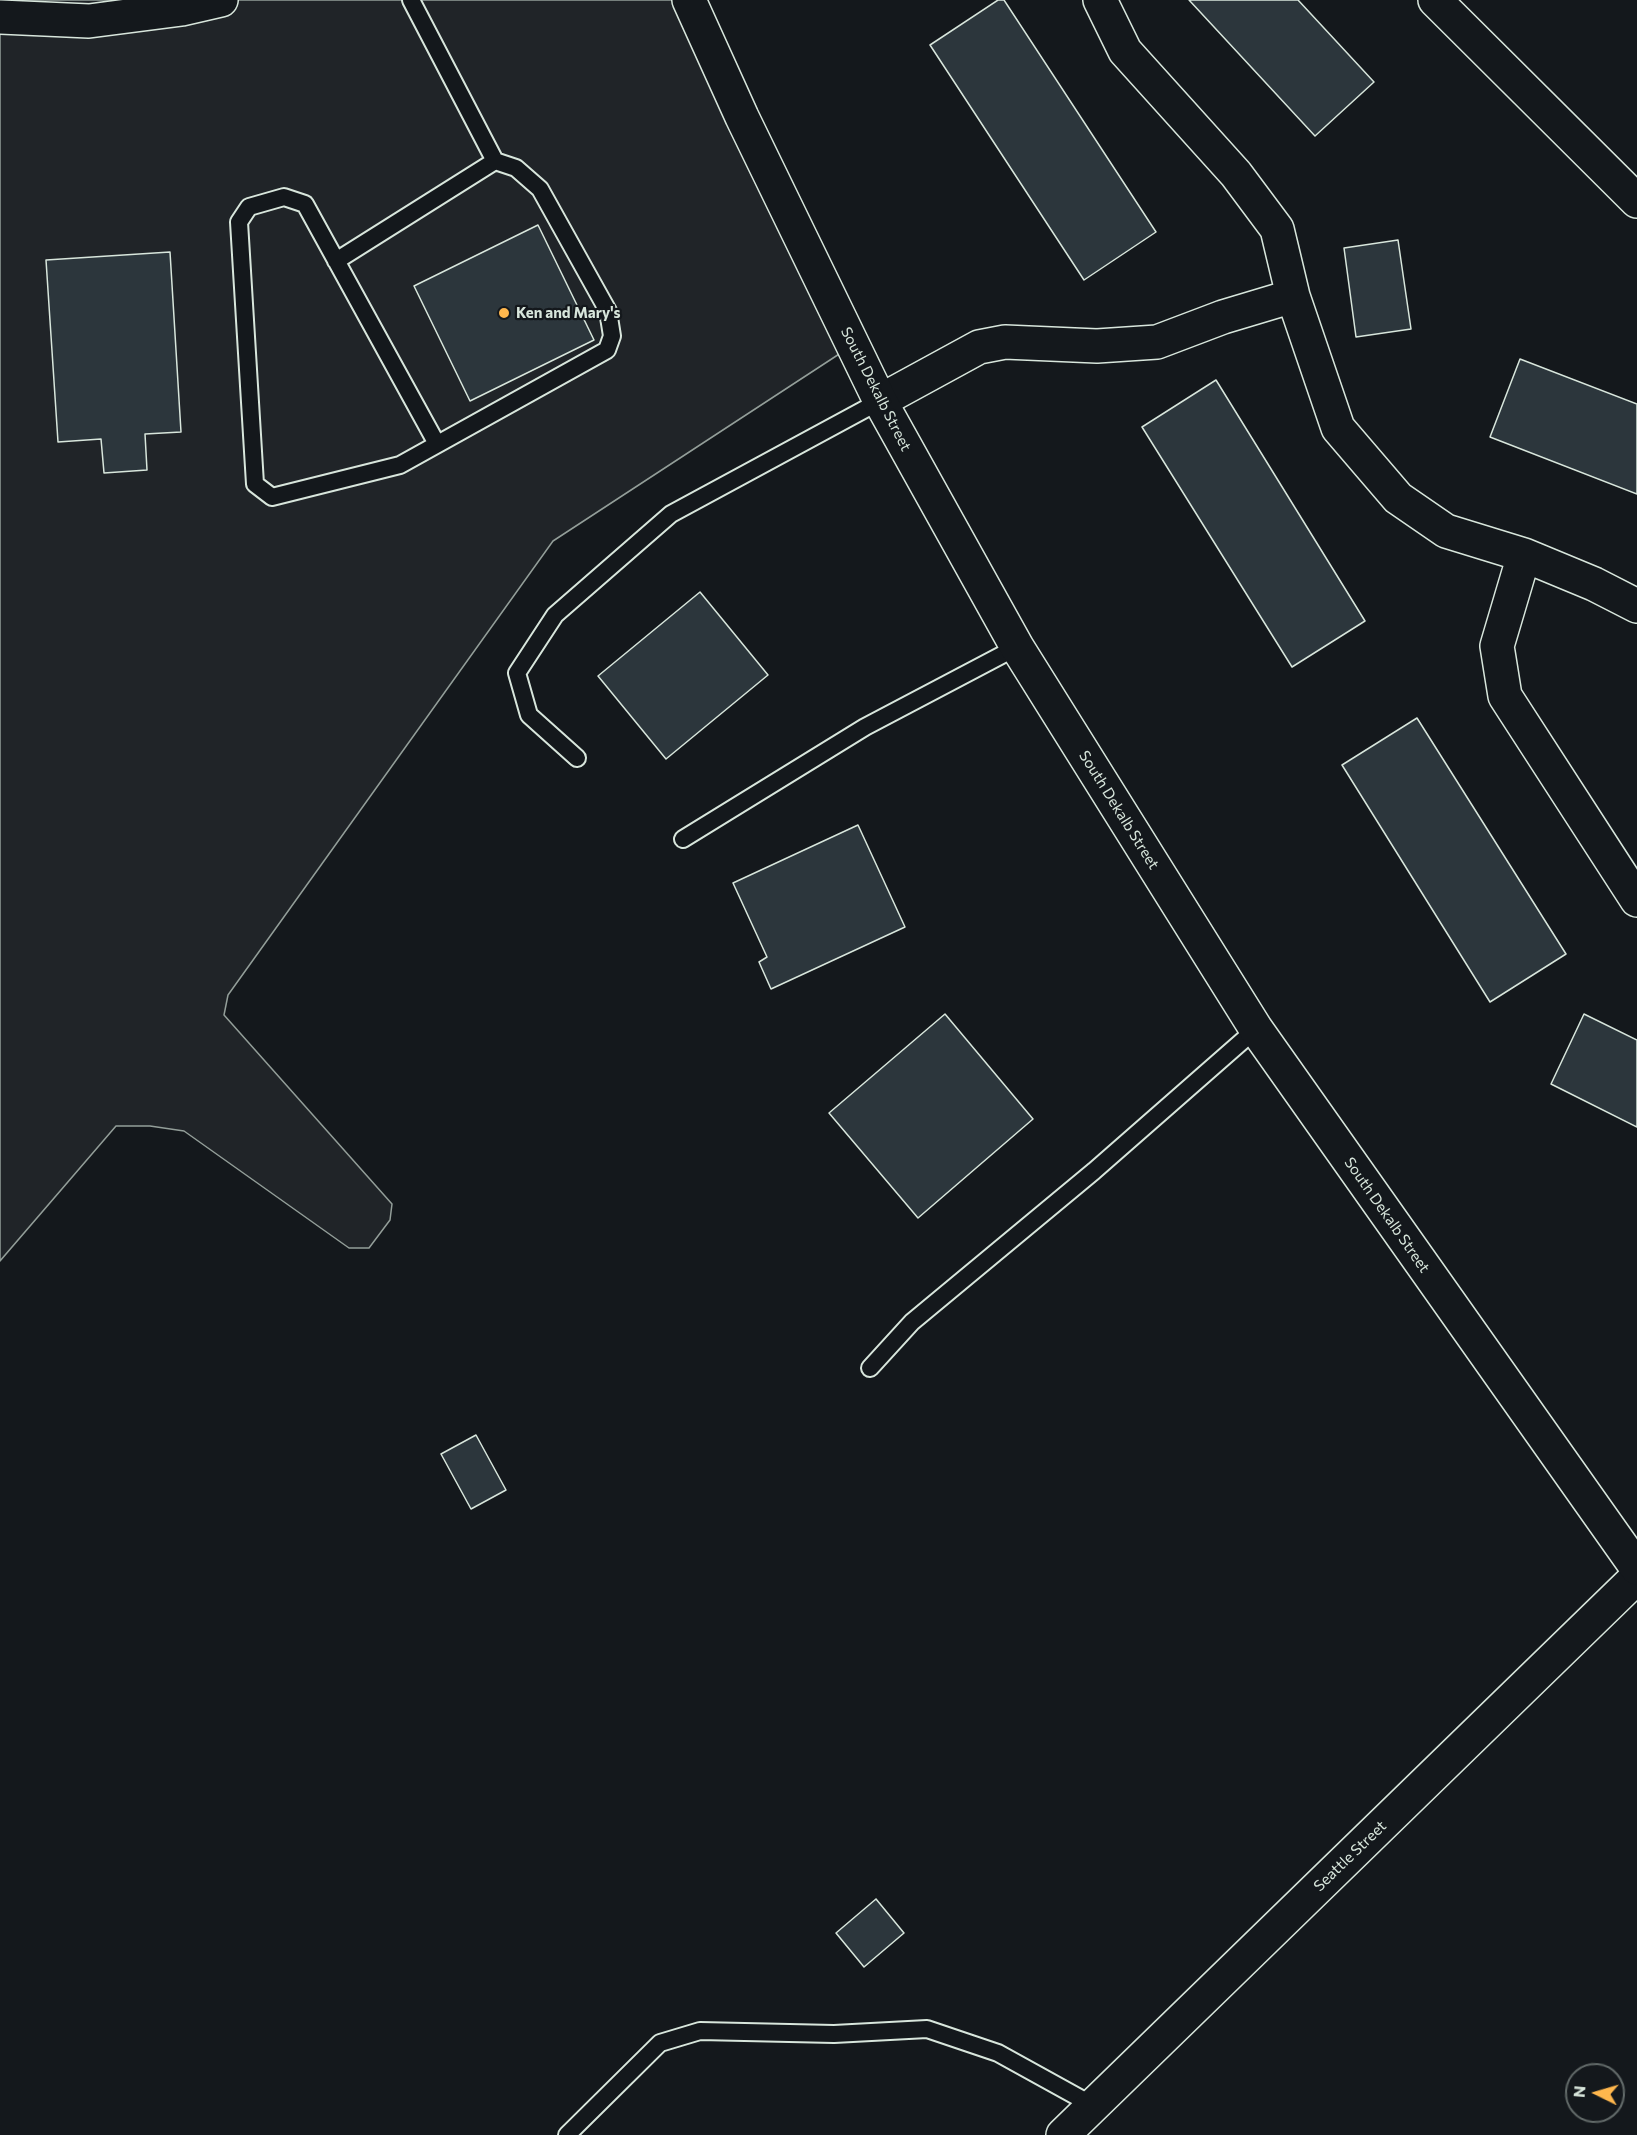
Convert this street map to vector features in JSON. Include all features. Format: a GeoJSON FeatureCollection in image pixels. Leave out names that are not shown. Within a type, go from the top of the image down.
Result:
{"type":"FeatureCollection","features":[{"type":"Feature","properties":{"kind":"street"},"geometry":{"type":"LineString","coordinates":[[0,16],[89,21],[182,9],[221,0]]}},
{"type":"Feature","properties":{"kind":"street","name":"South Dekalb Street"},"geometry":{"type":"LineString","coordinates":[[689,0],[742,117],[880,401],[1017,646],[1256,1029],[1637,1568]]}},
{"type":"Feature","properties":{"kind":"street"},"geometry":{"type":"LineString","coordinates":[[1100,0],[1125,51],[1236,174],[1277,229],[1293,296],[1338,428],[1398,498],[1446,531],[1524,555],[1594,584],[1637,606]]}},
{"type":"Feature","properties":{"kind":"street"},"geometry":{"type":"LineString","coordinates":[[1436,0],[1637,201]]}},
{"type":"Feature","properties":{"kind":"street"},"geometry":{"type":"LineString","coordinates":[[880,401],[979,347],[1005,342],[1097,346],[1158,342],[1223,317],[1293,296]]}},
{"type":"Feature","properties":{"kind":"street"},"geometry":{"type":"LineString","coordinates":[[1524,555],[1497,646],[1505,696],[1637,900]]}},
{"type":"Feature","properties":{"kind":"street","name":"Seattle Street"},"geometry":{"type":"LineString","coordinates":[[1063,2135],[1637,1577]]}},
{"type":"Feature","properties":{"kind":"lane"},"geometry":{"type":"LineString","coordinates":[[411,0],[495,161],[516,168],[540,189],[608,311],[612,336],[607,350],[437,444],[399,465],[272,497],[255,484],[239,222],[249,207],[284,198],[305,204],[437,444]]}},
{"type":"Feature","properties":{"kind":"lane"},"geometry":{"type":"LineString","coordinates":[[336,261],[495,161]]}},
{"type":"Feature","properties":{"kind":"lane"},"geometry":{"type":"LineString","coordinates":[[577,758],[530,715],[517,673],[555,615],[671,514],[880,401]]}},
{"type":"Feature","properties":{"kind":"lane"},"geometry":{"type":"LineString","coordinates":[[683,839],[865,727],[1017,646]]}},
{"type":"Feature","properties":{"kind":"lane"},"geometry":{"type":"LineString","coordinates":[[870,1368],[912,1322],[1094,1171],[1256,1029]]}},
{"type":"Feature","properties":{"kind":"lane"},"geometry":{"type":"LineString","coordinates":[[567,2135],[660,2043],[700,2031],[834,2034],[927,2029],[998,2053],[1094,2106]]}},
{"type":"Feature","properties":{"kind":"shaded area"},"geometry":{"type":"Polygon","coordinates":[[[0,0],[689,0],[853,345],[553,541],[228,995],[224,1015],[392,1204],[390,1220],[369,1248],[349,1248],[184,1131],[150,1126],[116,1126],[0,1261],[0,0]]]}},
{"type":"Feature","properties":{"kind":"building"},"geometry":{"type":"Polygon","coordinates":[[[998,0],[1004,0],[1156,232],[1084,280],[930,45],[998,0]]]}},
{"type":"Feature","properties":{"kind":"building"},"geometry":{"type":"Polygon","coordinates":[[[1189,0],[1298,0],[1374,82],[1315,136],[1189,0]]]}},
{"type":"Feature","properties":{"kind":"building","name":"Ken and Mary's"},"geometry":{"type":"Polygon","coordinates":[[[538,225],[594,340],[470,401],[414,286],[538,225]]]}},
{"type":"Feature","properties":{"kind":"building"},"geometry":{"type":"Polygon","coordinates":[[[1398,240],[1411,329],[1356,337],[1344,248],[1398,240]]]}},
{"type":"Feature","properties":{"kind":"building"},"geometry":{"type":"Polygon","coordinates":[[[170,252],[181,432],[145,434],[147,470],[104,473],[101,439],[58,442],[46,260],[170,252]]]}},
{"type":"Feature","properties":{"kind":"building"},"geometry":{"type":"Polygon","coordinates":[[[1520,359],[1637,404],[1637,494],[1490,437],[1520,359]]]}},
{"type":"Feature","properties":{"kind":"building"},"geometry":{"type":"Polygon","coordinates":[[[1216,380],[1365,621],[1292,667],[1142,427],[1216,380]]]}},
{"type":"Feature","properties":{"kind":"building"},"geometry":{"type":"Polygon","coordinates":[[[700,592],[768,675],[666,759],[598,676],[700,592]]]}},
{"type":"Feature","properties":{"kind":"building"},"geometry":{"type":"Polygon","coordinates":[[[1417,718],[1566,954],[1490,1002],[1342,765],[1417,718]]]}},
{"type":"Feature","properties":{"kind":"building"},"geometry":{"type":"Polygon","coordinates":[[[858,825],[905,927],[771,989],[759,962],[767,957],[733,883],[858,825]]]}},
{"type":"Feature","properties":{"kind":"building"},"geometry":{"type":"Polygon","coordinates":[[[945,1014],[1033,1119],[918,1218],[829,1113],[945,1014]]]}},
{"type":"Feature","properties":{"kind":"building"},"geometry":{"type":"Polygon","coordinates":[[[1584,1014],[1637,1040],[1637,1127],[1551,1084],[1584,1014]]]}},
{"type":"Feature","properties":{"kind":"building"},"geometry":{"type":"Polygon","coordinates":[[[476,1435],[506,1490],[471,1509],[441,1454],[476,1435]]]}},
{"type":"Feature","properties":{"kind":"building"},"geometry":{"type":"Polygon","coordinates":[[[876,1899],[904,1933],[864,1967],[836,1933],[876,1899]]]}},
{"type":"Feature","properties":{"kind":"place","name":"Ken and Mary's"},"geometry":{"type":"Point","coordinates":[504,313]}}]}
